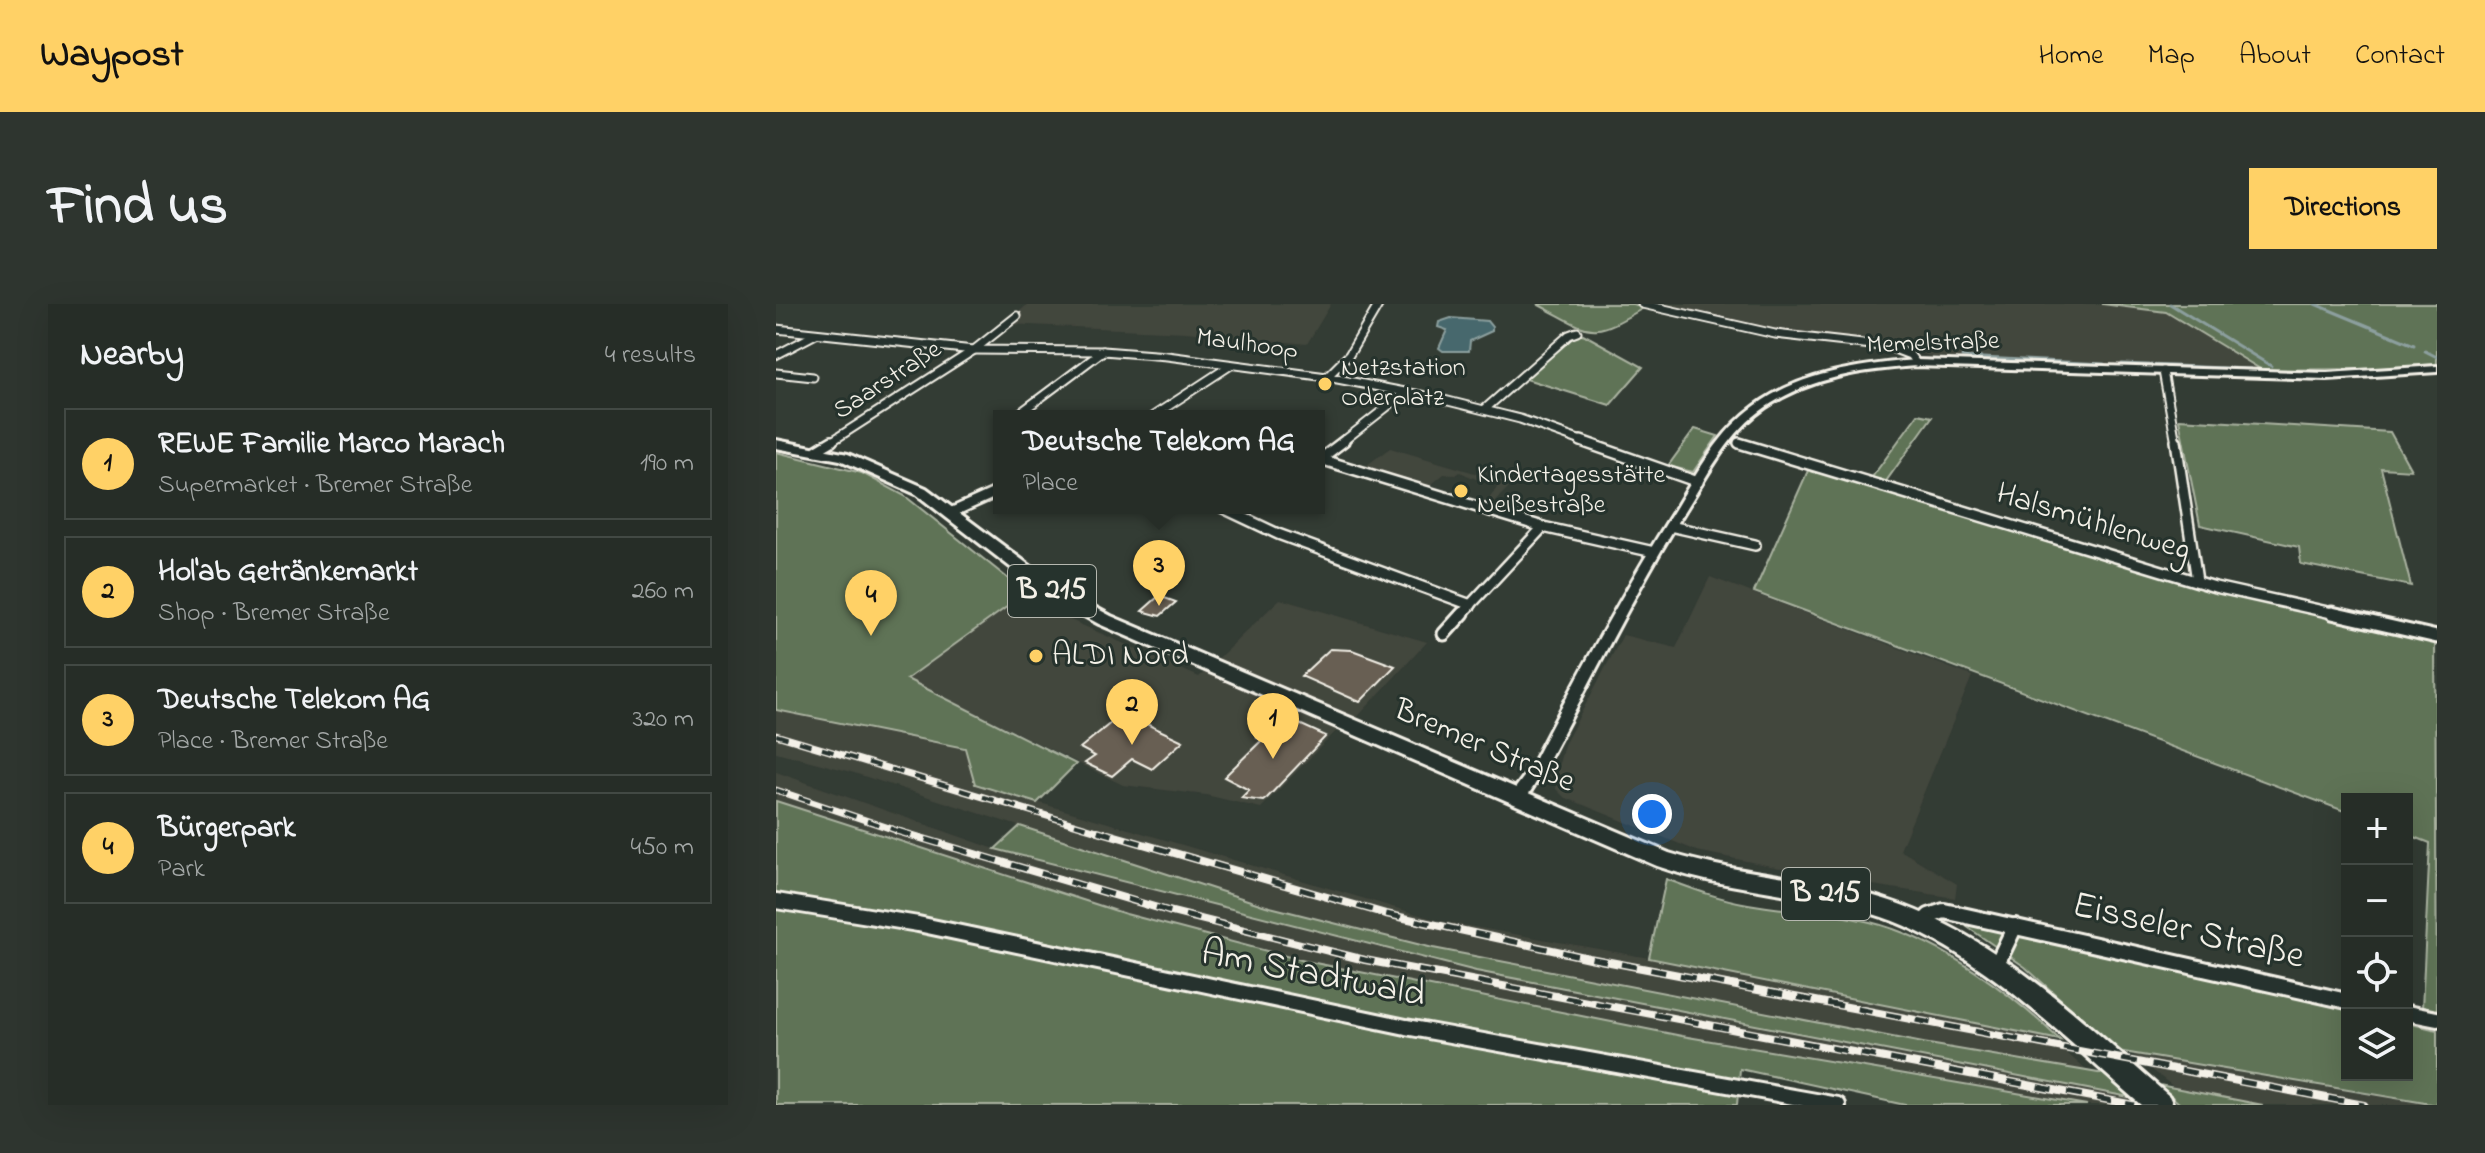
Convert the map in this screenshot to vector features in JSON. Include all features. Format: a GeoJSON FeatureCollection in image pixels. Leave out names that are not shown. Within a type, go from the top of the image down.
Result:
{"type":"FeatureCollection","features":[{"type":"Feature","properties":{"kind":"main road","name":"Bremer Straße"},"geometry":{"type":"LineString","coordinates":[[776,444],[817,450],[894,477],[950,513],[1037,580],[1105,620],[1516,798],[1691,870],[1749,883],[1845,898],[1922,923],[1995,968],[2160,1105]]}},
{"type":"Feature","properties":{"kind":"street"},"geometry":{"type":"LineString","coordinates":[[1327,377],[1349,355],[1379,304]]}},
{"type":"Feature","properties":{"kind":"street"},"geometry":{"type":"LineString","coordinates":[[1642,304],[1775,334],[1889,347],[1910,355],[1916,363]]}},
{"type":"Feature","properties":{"kind":"street","name":"Saarstraße"},"geometry":{"type":"LineString","coordinates":[[817,450],[974,350],[1017,316]]}},
{"type":"Feature","properties":{"kind":"street","name":"Maulhoop"},"geometry":{"type":"LineString","coordinates":[[776,329],[974,350],[1103,351],[1327,377],[1485,409],[1554,429],[1698,482]]}},
{"type":"Feature","properties":{"kind":"street"},"geometry":{"type":"LineString","coordinates":[[1485,409],[1569,335],[1577,332]]}},
{"type":"Feature","properties":{"kind":"street"},"geometry":{"type":"LineString","coordinates":[[776,355],[816,333]]}},
{"type":"Feature","properties":{"kind":"street"},"geometry":{"type":"LineString","coordinates":[[1024,410],[1103,351]]}},
{"type":"Feature","properties":{"kind":"street","name":"Memelstraße"},"geometry":{"type":"LineString","coordinates":[[1516,798],[1534,774],[1654,552],[1698,482],[1736,427],[1777,396],[1836,374],[1916,363],[2327,376],[2436,369]]}},
{"type":"Feature","properties":{"kind":"street"},"geometry":{"type":"LineString","coordinates":[[1162,410],[1231,365]]}},
{"type":"Feature","properties":{"kind":"street"},"geometry":{"type":"LineString","coordinates":[[2163,371],[2197,581]]}},
{"type":"Feature","properties":{"kind":"street"},"geometry":{"type":"LineString","coordinates":[[776,373],[813,377]]}},
{"type":"Feature","properties":{"kind":"street"},"geometry":{"type":"LineString","coordinates":[[1325,456],[1406,392]]}},
{"type":"Feature","properties":{"kind":"street","name":"Halsmühlenweg"},"geometry":{"type":"LineString","coordinates":[[1739,443],[2197,581],[2437,637]]}},
{"type":"Feature","properties":{"kind":"street"},"geometry":{"type":"LineString","coordinates":[[1325,462],[1543,527],[1654,552]]}},
{"type":"Feature","properties":{"kind":"street"},"geometry":{"type":"LineString","coordinates":[[950,513],[993,494]]}},
{"type":"Feature","properties":{"kind":"street"},"geometry":{"type":"LineString","coordinates":[[1244,514],[1334,556],[1471,605]]}},
{"type":"Feature","properties":{"kind":"street"},"geometry":{"type":"LineString","coordinates":[[1670,526],[1755,545]]}},
{"type":"Feature","properties":{"kind":"street"},"geometry":{"type":"LineString","coordinates":[[1444,634],[1543,527]]}},
{"type":"Feature","properties":{"kind":"street","name":"Am Stadtwald"},"geometry":{"type":"LineString","coordinates":[[776,901],[918,924],[1406,1027],[1838,1105]]}},
{"type":"Feature","properties":{"kind":"street","name":"Eisseler Straße"},"geometry":{"type":"LineString","coordinates":[[1922,923],[1929,916],[1944,911],[2341,1000]]}},
{"type":"Feature","properties":{"kind":"street"},"geometry":{"type":"LineString","coordinates":[[1995,968],[2015,926]]}},
{"type":"Feature","properties":{"kind":"street"},"geometry":{"type":"LineString","coordinates":[[2413,1014],[2437,1019]]}},
{"type":"Feature","properties":{"kind":"shaded area"},"geometry":{"type":"Polygon","coordinates":[[[1028,304],[1331,304],[1307,344],[1186,332],[1005,324],[1028,304]]]}},
{"type":"Feature","properties":{"kind":"shaded area"},"geometry":{"type":"Polygon","coordinates":[[[1656,304],[2102,304],[2165,312],[2258,368],[1931,357],[1906,346],[1772,331],[1656,304]]]}},
{"type":"Feature","properties":{"kind":"shaded area"},"geometry":{"type":"Polygon","coordinates":[[[1390,448],[1512,484],[1490,506],[1485,505],[1498,486],[1494,485],[1497,482],[1487,479],[1483,482],[1460,472],[1456,475],[1444,474],[1427,488],[1363,468],[1390,448]]]}},
{"type":"Feature","properties":{"kind":"shaded area"},"geometry":{"type":"Polygon","coordinates":[[[1710,577],[1972,676],[1900,850],[1957,884],[1955,898],[1835,879],[1697,851],[1564,797],[1556,789],[1555,779],[1564,745],[1623,635],[1676,648],[1710,577]]]}},
{"type":"Feature","properties":{"kind":"shaded area"},"geometry":{"type":"Polygon","coordinates":[[[1026,593],[1066,618],[1199,677],[1280,599],[1427,642],[1349,726],[1343,724],[1261,808],[1206,795],[1123,785],[907,679],[1026,593]]]}},
{"type":"Feature","properties":{"kind":"shaded area"},"geometry":{"type":"Polygon","coordinates":[[[776,710],[965,748],[976,784],[1440,921],[1649,958],[2050,1038],[2087,1071],[1923,1043],[1433,948],[1266,906],[848,771],[776,752],[776,710]]]}},
{"type":"Feature","properties":{"kind":"shaded area"},"geometry":{"type":"Polygon","coordinates":[[[776,772],[995,849],[1476,971],[2129,1097],[2130,1105],[2087,1105],[1682,1037],[1305,961],[1126,914],[776,801],[776,772]]]}},
{"type":"Feature","properties":{"kind":"shaded area"},"geometry":{"type":"Polygon","coordinates":[[[2132,1054],[2429,1105],[2263,1105],[2175,1088],[2132,1054]]]}},
{"type":"Feature","properties":{"kind":"green space"},"geometry":{"type":"Polygon","coordinates":[[[1537,304],[1632,304],[1645,307],[1612,325],[1591,329],[1537,304]]]}},
{"type":"Feature","properties":{"kind":"green space"},"geometry":{"type":"Polygon","coordinates":[[[2102,304],[2437,304],[2437,364],[2371,369],[2262,370],[2166,312],[2102,304]]]}},
{"type":"Feature","properties":{"kind":"green space"},"geometry":{"type":"Polygon","coordinates":[[[1583,334],[1643,367],[1610,405],[1526,379],[1566,340],[1583,334]]]}},
{"type":"Feature","properties":{"kind":"green space"},"geometry":{"type":"Polygon","coordinates":[[[1918,414],[1932,417],[1884,484],[1870,480],[1918,414]]]}},
{"type":"Feature","properties":{"kind":"green space"},"geometry":{"type":"Polygon","coordinates":[[[2179,419],[2390,432],[2411,470],[2381,468],[2411,586],[2301,564],[2299,547],[2200,525],[2179,419]]]}},
{"type":"Feature","properties":{"kind":"green space"},"geometry":{"type":"Polygon","coordinates":[[[1695,429],[1718,436],[1693,472],[1668,466],[1695,429]]]}},
{"type":"Feature","properties":{"kind":"green space"},"geometry":{"type":"Polygon","coordinates":[[[776,452],[862,473],[905,496],[1026,593],[907,679],[1076,764],[1037,803],[975,784],[965,748],[776,710],[776,452]]]}},
{"type":"Feature","properties":{"kind":"green space"},"geometry":{"type":"Polygon","coordinates":[[[1810,466],[2219,591],[2435,640],[2437,1012],[2422,1009],[2430,843],[2413,836],[2413,793],[2341,793],[2341,810],[1754,592],[1810,466]]]}},
{"type":"Feature","properties":{"kind":"green space"},"geometry":{"type":"Polygon","coordinates":[[[776,801],[1126,914],[1305,961],[1682,1036],[2087,1105],[1905,1105],[1740,1069],[1737,1105],[776,1105],[776,801]]]}},
{"type":"Feature","properties":{"kind":"green space"},"geometry":{"type":"Polygon","coordinates":[[[1020,826],[1266,906],[1433,948],[1923,1043],[2104,1074],[2129,1097],[1476,971],[995,849],[1020,826]]]}},
{"type":"Feature","properties":{"kind":"green space"},"geometry":{"type":"Polygon","coordinates":[[[1666,879],[1737,902],[1847,917],[1905,934],[1976,972],[2021,1005],[2060,1040],[1649,958],[1666,879]]]}},
{"type":"Feature","properties":{"kind":"green space"},"geometry":{"type":"Polygon","coordinates":[[[1960,922],[2341,1008],[2341,1081],[2413,1081],[2413,1024],[2437,1030],[2437,1105],[2118,1051],[2025,967],[1960,922]]]}},
{"type":"Feature","properties":{"kind":"green space"},"geometry":{"type":"Polygon","coordinates":[[[2159,1085],[2263,1105],[2181,1105],[2159,1085]]]}},
{"type":"Feature","properties":{"kind":"water"},"geometry":{"type":"Polygon","coordinates":[[[1451,318],[1487,321],[1492,331],[1470,341],[1469,351],[1443,351],[1439,348],[1447,330],[1438,327],[1439,322],[1451,318]]]}},
{"type":"Feature","properties":{"kind":"building"},"geometry":{"type":"Polygon","coordinates":[[[1159,596],[1176,602],[1160,616],[1142,611],[1159,596]]]}},
{"type":"Feature","properties":{"kind":"building"},"geometry":{"type":"Polygon","coordinates":[[[1330,649],[1352,650],[1395,666],[1360,702],[1301,676],[1330,649]]]}},
{"type":"Feature","properties":{"kind":"building"},"geometry":{"type":"Polygon","coordinates":[[[1123,713],[1183,741],[1152,769],[1132,759],[1112,776],[1085,763],[1095,756],[1080,748],[1123,713]]]}},
{"type":"Feature","properties":{"kind":"building"},"geometry":{"type":"Polygon","coordinates":[[[1286,718],[1326,736],[1263,801],[1241,798],[1249,790],[1224,777],[1262,740],[1257,738],[1272,724],[1277,727],[1286,718]]]}},
{"type":"Feature","properties":{"kind":"waterway"},"geometry":{"type":"LineString","coordinates":[[2170,304],[2271,366]]}},
{"type":"Feature","properties":{"kind":"waterway"},"geometry":{"type":"LineString","coordinates":[[2315,304],[2414,345]]}},
{"type":"Feature","properties":{"kind":"waterway"},"geometry":{"type":"LineString","coordinates":[[2425,351],[2437,357]]}},
{"type":"Feature","properties":{"kind":"waterway"},"geometry":{"type":"LineString","coordinates":[[1962,357],[2104,364]]}},
{"type":"Feature","properties":{"kind":"waterway"},"geometry":{"type":"LineString","coordinates":[[2122,364],[2251,369]]}},
{"type":"Feature","properties":{"kind":"railway"},"geometry":{"type":"LineString","coordinates":[[776,735],[1104,833]]}},
{"type":"Feature","properties":{"kind":"railway"},"geometry":{"type":"LineString","coordinates":[[776,790],[904,833]]}},
{"type":"Feature","properties":{"kind":"railway"},"geometry":{"type":"LineString","coordinates":[[897,831],[1168,911],[1365,960],[2134,1105]]}},
{"type":"Feature","properties":{"kind":"railway"},"geometry":{"type":"LineString","coordinates":[[1098,831],[1386,914],[1589,958],[2364,1105]]}},
{"type":"Feature","properties":{"kind":"place","name":"Netzstation Oderplatz"},"geometry":{"type":"Point","coordinates":[1325,384]}},
{"type":"Feature","properties":{"kind":"place","name":"Kindertagesstätte Neißestraße"},"geometry":{"type":"Point","coordinates":[1461,491]}},
{"type":"Feature","properties":{"kind":"place","name":"Deutsche Telekom AG"},"geometry":{"type":"Point","coordinates":[1159,606]}},
{"type":"Feature","properties":{"kind":"place","name":"Bürgerpark"},"geometry":{"type":"Point","coordinates":[871,636]}},
{"type":"Feature","properties":{"kind":"place","name":"ALDI Nord"},"geometry":{"type":"Point","coordinates":[1036,656]}},
{"type":"Feature","properties":{"kind":"place","name":"Hol'ab Getränkemarkt"},"geometry":{"type":"Point","coordinates":[1132,745]}},
{"type":"Feature","properties":{"kind":"place","name":"REWE Familie Marco Marach"},"geometry":{"type":"Point","coordinates":[1273,759]}}]}
